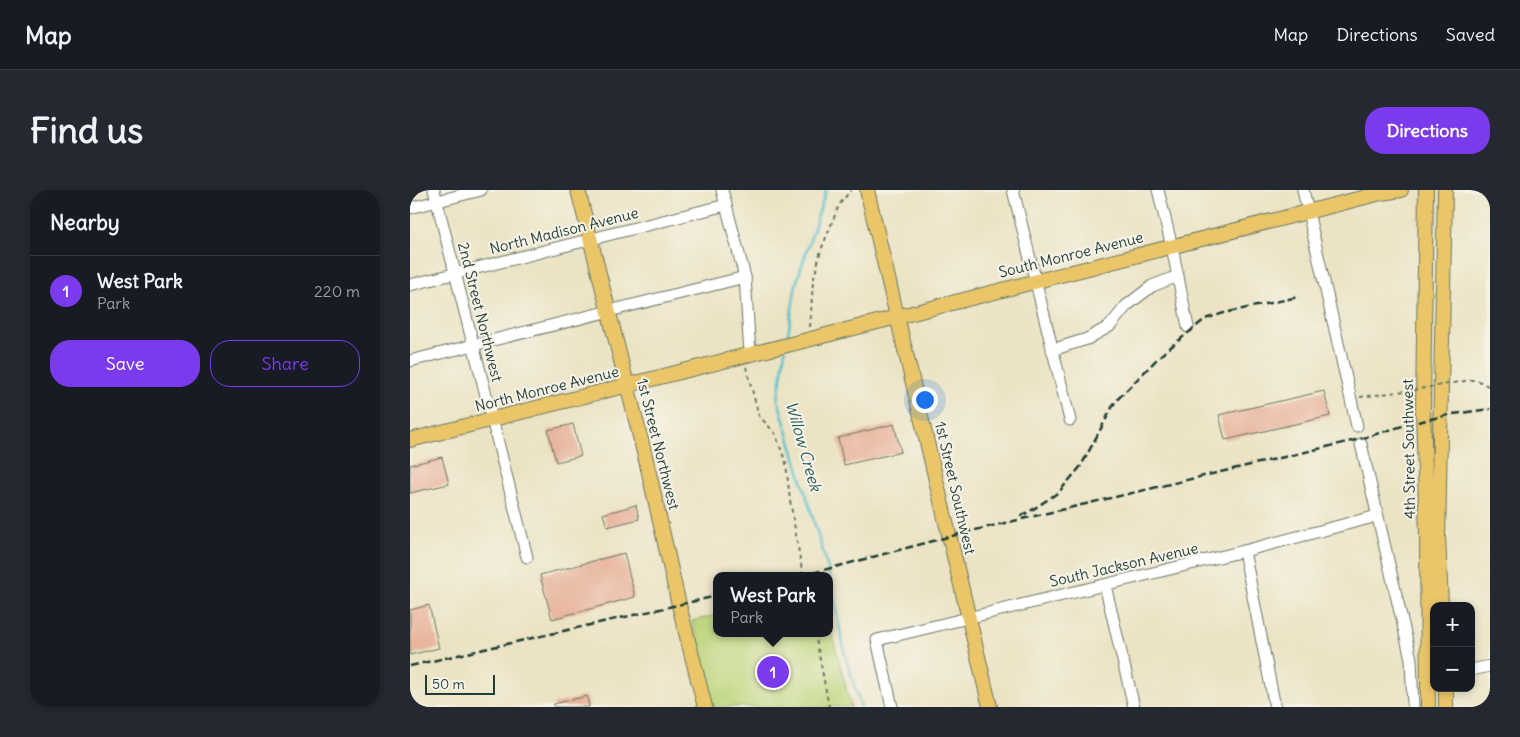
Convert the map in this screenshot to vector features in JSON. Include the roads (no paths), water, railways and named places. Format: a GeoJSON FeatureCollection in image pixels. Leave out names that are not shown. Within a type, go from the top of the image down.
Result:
{"type":"FeatureCollection","features":[{"type":"Feature","properties":{"kind":"main road","name":"1st Street Northwest"},"geometry":{"type":"LineString","coordinates":[[578,190],[647,464],[704,707]]}},
{"type":"Feature","properties":{"kind":"main road","name":"1st Street Southwest"},"geometry":{"type":"LineString","coordinates":[[866,190],[990,707]]}},
{"type":"Feature","properties":{"kind":"main road","name":"South Monroe Avenue"},"geometry":{"type":"LineString","coordinates":[[751,357],[897,316],[1381,193],[1401,190]]}},
{"type":"Feature","properties":{"kind":"main road","name":"4th Street Southwest"},"geometry":{"type":"LineString","coordinates":[[1426,190],[1423,409],[1427,536],[1428,707]]}},
{"type":"Feature","properties":{"kind":"main road","name":"4th Street Southwest"},"geometry":{"type":"LineString","coordinates":[[1441,602],[1438,536],[1444,190]]}},
{"type":"Feature","properties":{"kind":"main road","name":"North Monroe Avenue"},"geometry":{"type":"LineString","coordinates":[[410,440],[751,357]]}},
{"type":"Feature","properties":{"kind":"main road"},"geometry":{"type":"LineString","coordinates":[[1446,692],[1446,707]]}},
{"type":"Feature","properties":{"kind":"street"},"geometry":{"type":"LineString","coordinates":[[410,208],[435,196],[481,190]]}},
{"type":"Feature","properties":{"kind":"street"},"geometry":{"type":"LineString","coordinates":[[722,190],[745,277],[751,357]]}},
{"type":"Feature","properties":{"kind":"street"},"geometry":{"type":"LineString","coordinates":[[1013,190],[1070,420]]}},
{"type":"Feature","properties":{"kind":"street"},"geometry":{"type":"LineString","coordinates":[[1158,190],[1188,327]]}},
{"type":"Feature","properties":{"kind":"street"},"geometry":{"type":"LineString","coordinates":[[1302,190],[1357,426]]}},
{"type":"Feature","properties":{"kind":"street","name":"2nd Street Northwest"},"geometry":{"type":"LineString","coordinates":[[435,196],[526,557]]}},
{"type":"Feature","properties":{"kind":"street","name":"North Madison Avenue"},"geometry":{"type":"LineString","coordinates":[[410,285],[726,205]]}},
{"type":"Feature","properties":{"kind":"street"},"geometry":{"type":"LineString","coordinates":[[1052,350],[1087,339],[1110,326],[1126,306],[1152,286],[1178,276]]}},
{"type":"Feature","properties":{"kind":"street"},"geometry":{"type":"LineString","coordinates":[[410,361],[745,277]]}},
{"type":"Feature","properties":{"kind":"street"},"geometry":{"type":"LineString","coordinates":[[1361,444],[1412,659],[1413,707]]}},
{"type":"Feature","properties":{"kind":"street","name":"South Jackson Avenue"},"geometry":{"type":"LineString","coordinates":[[892,707],[877,640],[1244,551],[1377,516]]}},
{"type":"Feature","properties":{"kind":"street"},"geometry":{"type":"LineString","coordinates":[[1244,551],[1276,707]]}},
{"type":"Feature","properties":{"kind":"street"},"geometry":{"type":"LineString","coordinates":[[1105,585],[1134,707]]}},
{"type":"Feature","properties":{"kind":"street"},"geometry":{"type":"LineString","coordinates":[[1475,669],[1490,666]]}},
{"type":"Feature","properties":{"kind":"waterway","name":"Willow Creek"},"geometry":{"type":"LineString","coordinates":[[787,340],[796,284],[826,190]]}},
{"type":"Feature","properties":{"kind":"waterway","name":"Willow Creek"},"geometry":{"type":"LineString","coordinates":[[785,350],[778,400],[829,572]]}},
{"type":"Feature","properties":{"kind":"waterway","name":"Willow Creek"},"geometry":{"type":"LineString","coordinates":[[833,594],[846,659],[861,707]]}},
{"type":"Feature","properties":{"kind":"railway"},"geometry":{"type":"LineString","coordinates":[[1020,516],[1059,492],[1081,466],[1115,402],[1161,355],[1205,319],[1298,297]]}},
{"type":"Feature","properties":{"kind":"railway"},"geometry":{"type":"LineString","coordinates":[[816,572],[963,533],[1360,439],[1409,424],[1453,414],[1490,409]]}},
{"type":"Feature","properties":{"kind":"railway"},"geometry":{"type":"LineString","coordinates":[[410,666],[713,597]]}},
{"type":"Feature","properties":{"kind":"place","name":"West Park"},"geometry":{"type":"Point","coordinates":[773,672]}}]}
